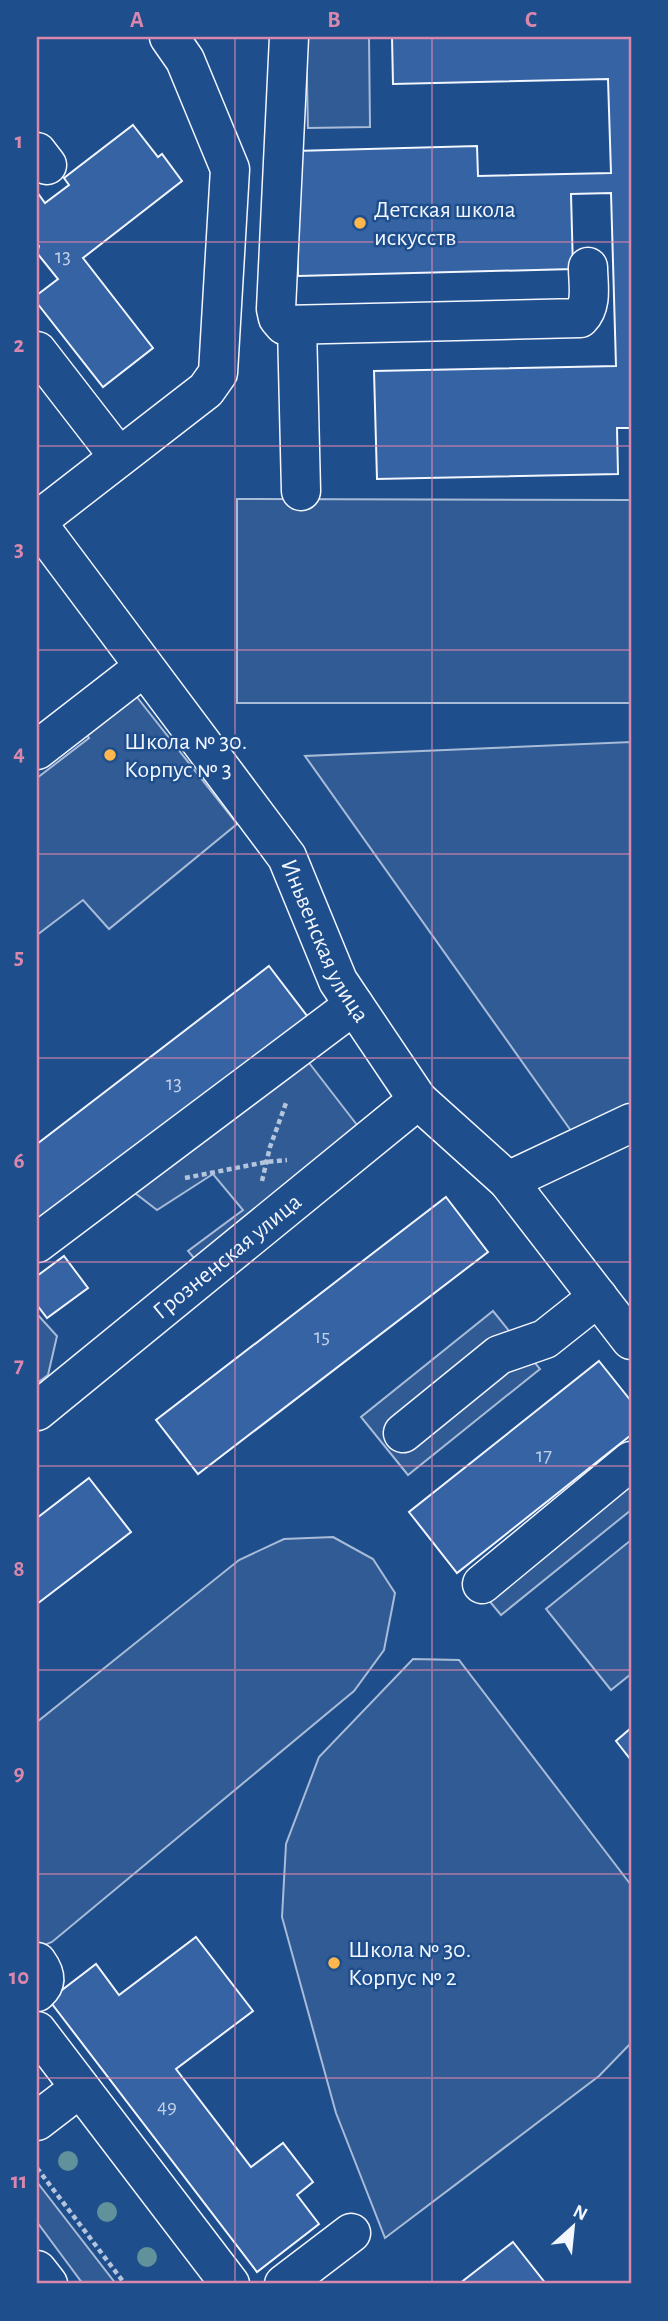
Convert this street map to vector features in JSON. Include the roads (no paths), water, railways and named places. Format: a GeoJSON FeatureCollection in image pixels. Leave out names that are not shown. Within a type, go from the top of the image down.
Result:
{"type":"FeatureCollection","features":[{"type":"Feature","properties":{"kind":"street"},"geometry":{"type":"LineString","coordinates":[[37,522],[206,390],[218,373],[230,169],[186,60],[169,37]]}},
{"type":"Feature","properties":{"kind":"street"},"geometry":{"type":"LineString","coordinates":[[289,37],[276,309],[278,318],[284,325],[580,318],[587,312],[589,300],[588,267]]}},
{"type":"Feature","properties":{"kind":"street"},"geometry":{"type":"LineString","coordinates":[[297,326],[301,491]]}},
{"type":"Feature","properties":{"kind":"street"},"geometry":{"type":"LineString","coordinates":[[37,351],[119,457]]}},
{"type":"Feature","properties":{"kind":"street","name":"Иньвенская улица"},"geometry":{"type":"LineString","coordinates":[[37,522],[287,857],[338,981],[418,1100],[508,1181],[631,1340]]}},
{"type":"Feature","properties":{"kind":"street"},"geometry":{"type":"LineString","coordinates":[[37,750],[144,667]]}},
{"type":"Feature","properties":{"kind":"street"},"geometry":{"type":"LineString","coordinates":[[37,1243],[354,1005]]}},
{"type":"Feature","properties":{"kind":"street","name":"Грозненская улица"},"geometry":{"type":"LineString","coordinates":[[37,1411],[418,1100]]}},
{"type":"Feature","properties":{"kind":"street"},"geometry":{"type":"LineString","coordinates":[[508,1181],[631,1123]]}},
{"type":"Feature","properties":{"kind":"street"},"geometry":{"type":"LineString","coordinates":[[403,1433],[499,1355],[545,1339],[598,1297]]}},
{"type":"Feature","properties":{"kind":"street"},"geometry":{"type":"LineString","coordinates":[[482,1584],[631,1461]]}},
{"type":"Feature","properties":{"kind":"street"},"geometry":{"type":"LineString","coordinates":[[37,1962],[45,1976],[44,1983],[37,1992]]}},
{"type":"Feature","properties":{"kind":"street"},"geometry":{"type":"LineString","coordinates":[[37,2031],[230,2284]]}},
{"type":"Feature","properties":{"kind":"street"},"geometry":{"type":"LineString","coordinates":[[37,2121],[80,2088]]}},
{"type":"Feature","properties":{"kind":"street"},"geometry":{"type":"LineString","coordinates":[[284,2284],[351,2233]]}},
{"type":"Feature","properties":{"kind":"street"},"geometry":{"type":"LineString","coordinates":[[37,2270],[48,2284]]}},
{"type":"Feature","properties":{"kind":"place","name":"Детская школа искусств"},"geometry":{"type":"Point","coordinates":[360,223]}},
{"type":"Feature","properties":{"kind":"place","name":"Школа № 30. Корпус № 3"},"geometry":{"type":"Point","coordinates":[110,755]}},
{"type":"Feature","properties":{"kind":"place","name":"Школа № 30. Корпус № 2"},"geometry":{"type":"Point","coordinates":[334,1963]}}]}
